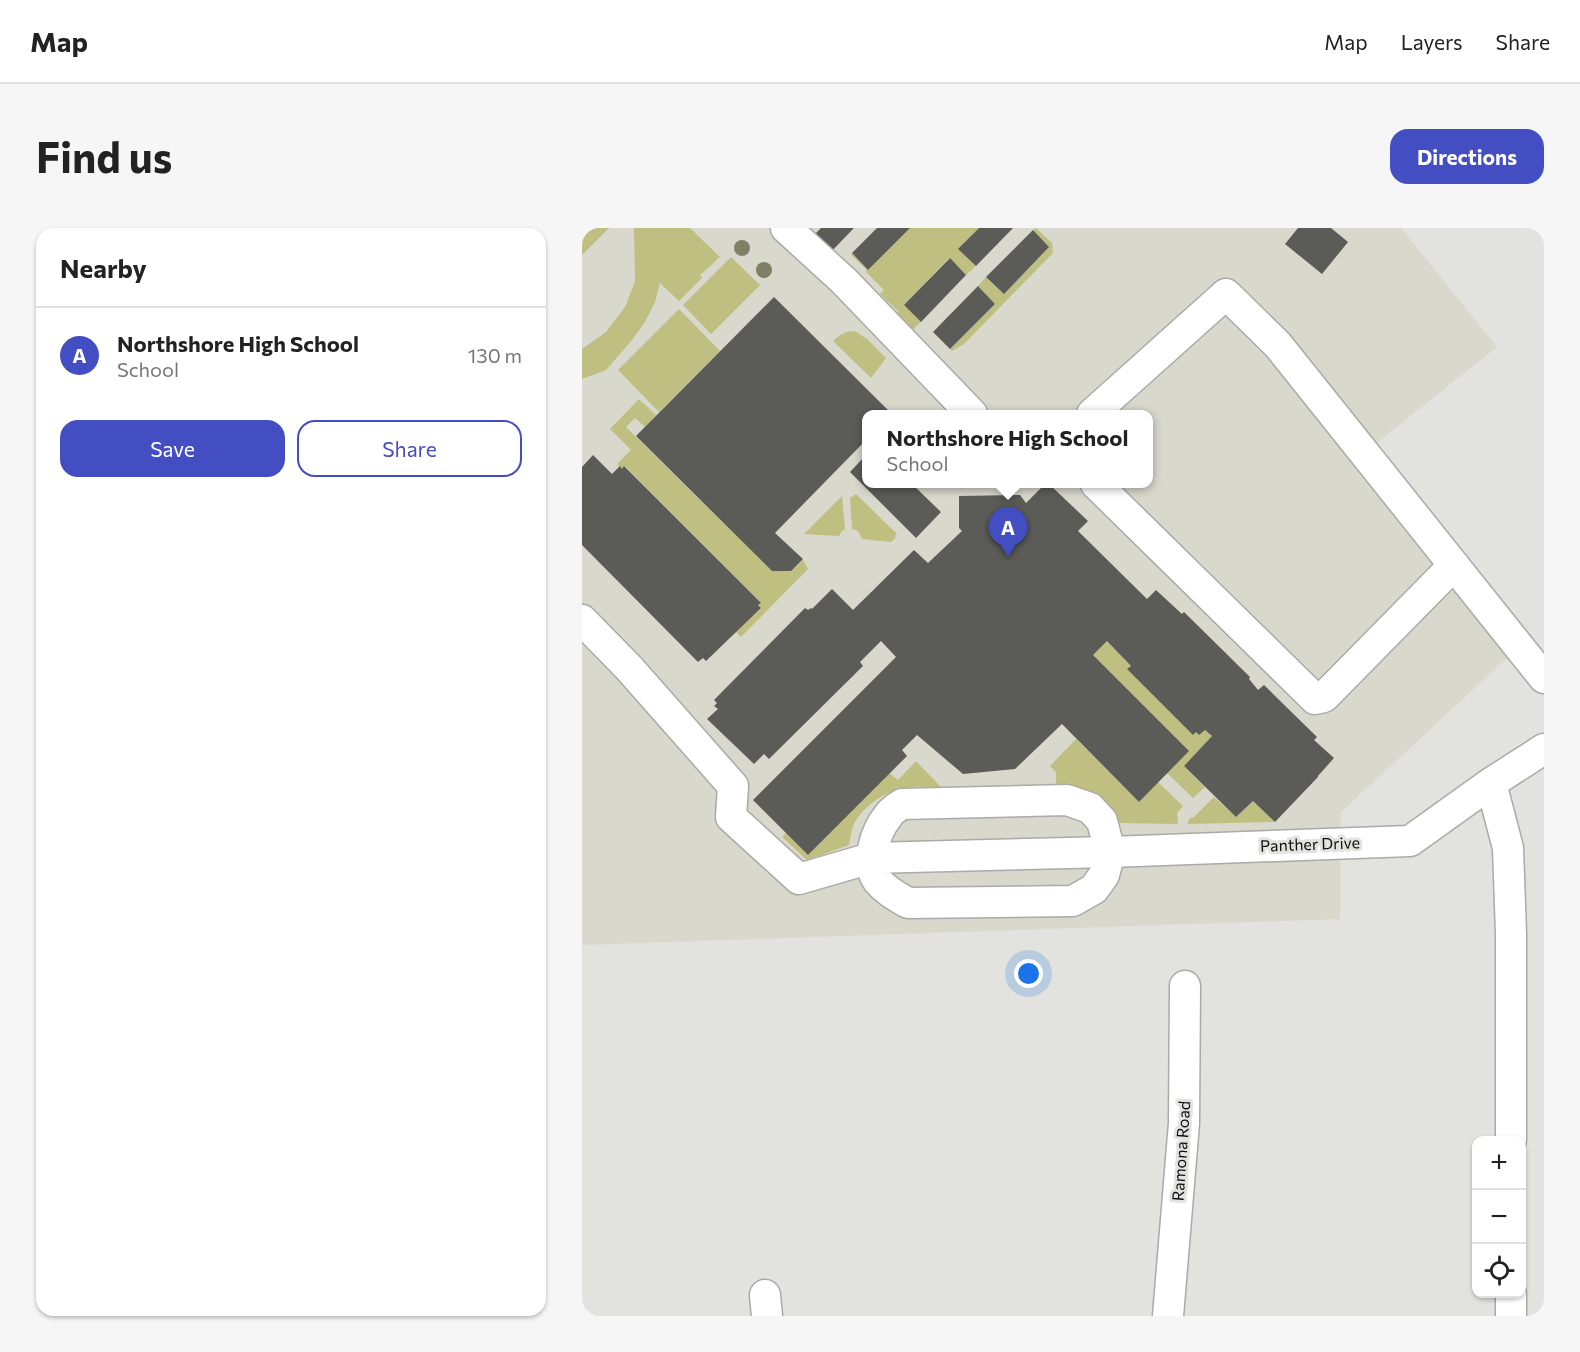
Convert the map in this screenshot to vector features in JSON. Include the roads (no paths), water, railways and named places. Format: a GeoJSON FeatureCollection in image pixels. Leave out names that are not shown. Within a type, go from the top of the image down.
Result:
{"type":"FeatureCollection","features":[{"type":"Feature","properties":{"kind":"street"},"geometry":{"type":"LineString","coordinates":[[786,228],[844,281],[968,410]]}},
{"type":"Feature","properties":{"kind":"street"},"geometry":{"type":"LineString","coordinates":[[1096,410],[1226,294],[1278,345],[1544,678]]}},
{"type":"Feature","properties":{"kind":"street"},"geometry":{"type":"LineString","coordinates":[[1101,488],[1315,699],[1324,697],[1454,565]]}},
{"type":"Feature","properties":{"kind":"street","name":"Panther Drive"},"geometry":{"type":"LineString","coordinates":[[582,620],[629,668],[733,786],[731,818],[799,879],[871,858],[1410,841],[1491,783],[1544,749]]}},
{"type":"Feature","properties":{"kind":"street"},"geometry":{"type":"LineString","coordinates":[[1491,783],[1508,848],[1511,934],[1511,1136]]}},
{"type":"Feature","properties":{"kind":"street"},"geometry":{"type":"LineString","coordinates":[[1067,800],[1090,808],[1102,821],[1110,852],[1104,875],[1094,889],[1073,901],[909,903],[889,892],[877,880],[871,858],[879,829],[889,813],[902,804],[1067,800]]}},
{"type":"Feature","properties":{"kind":"street","name":"Ramona Road"},"geometry":{"type":"LineString","coordinates":[[1168,1316],[1184,1124],[1185,986]]}},
{"type":"Feature","properties":{"kind":"street"},"geometry":{"type":"LineString","coordinates":[[1511,1298],[1511,1316]]}},
{"type":"Feature","properties":{"kind":"place","name":"Northshore High School"},"geometry":{"type":"Point","coordinates":[1008,557]}}]}
